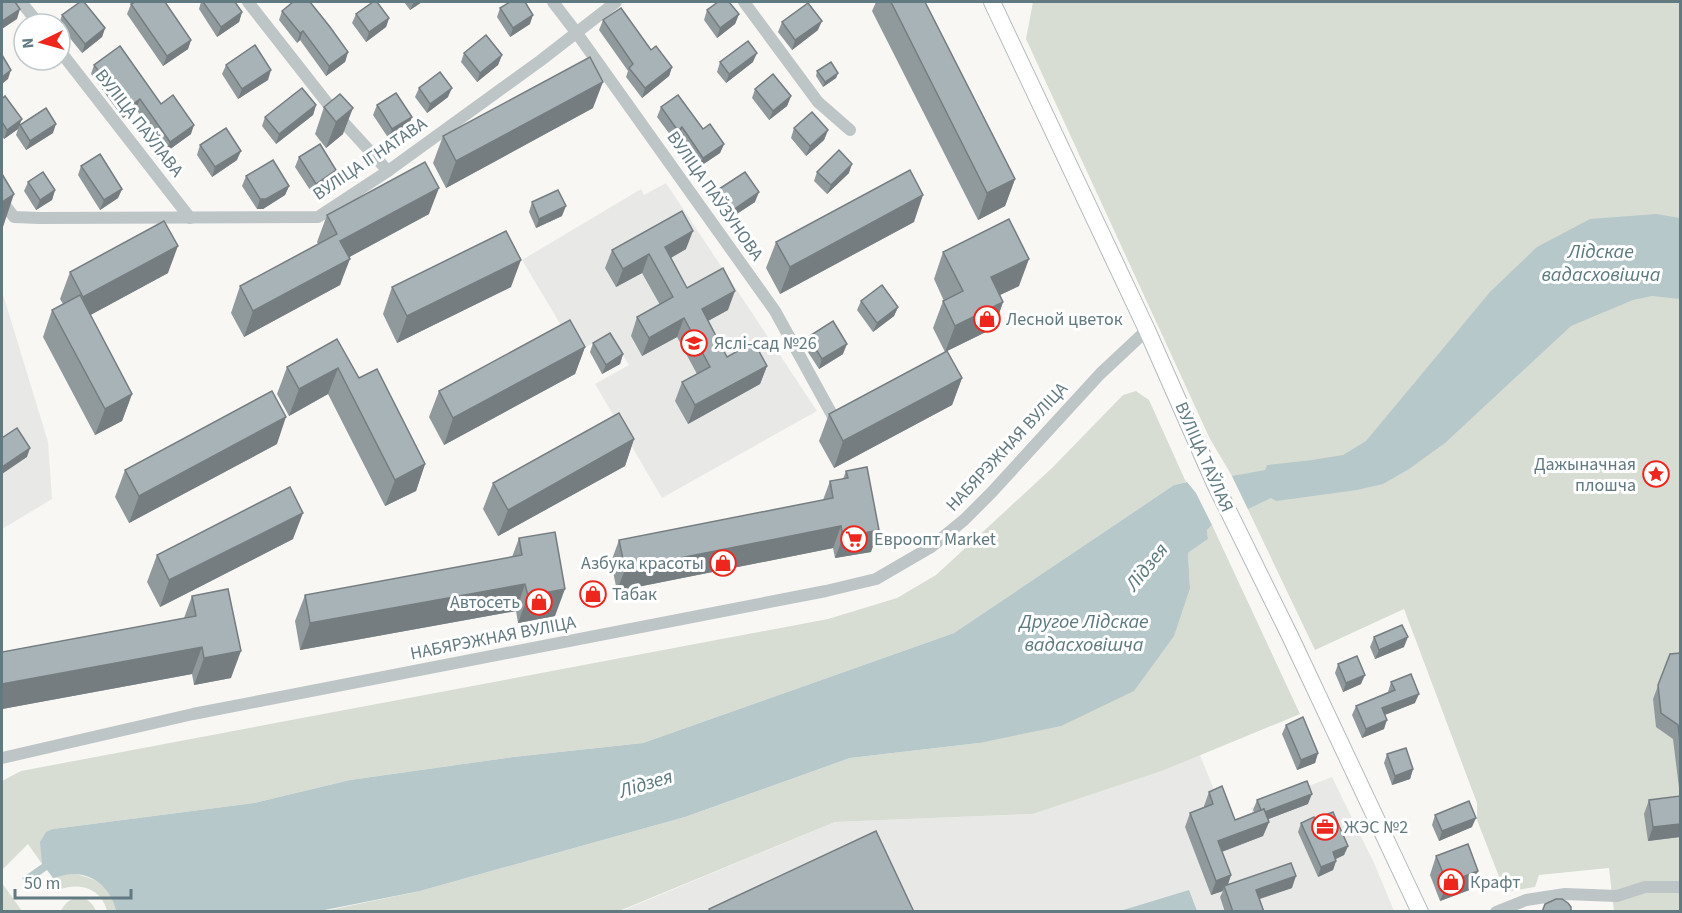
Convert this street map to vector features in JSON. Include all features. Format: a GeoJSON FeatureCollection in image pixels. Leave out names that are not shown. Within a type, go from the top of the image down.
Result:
{"type":"FeatureCollection","features":[{"type":"Feature","properties":{"kind":"main road","name":"ВУЛІЦА ТАЎЛАЯ"},"geometry":{"type":"LineString","coordinates":[[992,2],[1147,330],[1215,484],[1290,636],[1420,912]]}},
{"type":"Feature","properties":{"kind":"street"},"geometry":{"type":"LineString","coordinates":[[248,2],[335,113],[388,171]]}},
{"type":"Feature","properties":{"kind":"street","name":"ВУЛІЦА ПАЎЗУНОВА"},"geometry":{"type":"LineString","coordinates":[[553,2],[775,311],[835,420]]}},
{"type":"Feature","properties":{"kind":"street","name":"ВУЛІЦА ІГНАТАВА"},"geometry":{"type":"LineString","coordinates":[[2,201],[14,217],[318,217],[388,171],[531,68],[616,2]]}},
{"type":"Feature","properties":{"kind":"street"},"geometry":{"type":"LineString","coordinates":[[744,2],[818,102],[849,130]]}},
{"type":"Feature","properties":{"kind":"street","name":"ВУЛІЦА ПАЎЛАВА"},"geometry":{"type":"LineString","coordinates":[[72,66],[190,218]]}},
{"type":"Feature","properties":{"kind":"street","name":"НАБЯРЭЖНАЯ ВУЛІЦА"},"geometry":{"type":"LineString","coordinates":[[2,758],[192,714],[791,598],[876,579],[931,547],[964,520],[1100,374],[1147,330]]}},
{"type":"Feature","properties":{"kind":"street"},"geometry":{"type":"LineString","coordinates":[[1496,912],[1526,900],[1565,894],[1617,896],[1645,887],[1680,887]]}},
{"type":"Feature","properties":{"kind":"shaded area"},"geometry":{"type":"Polygon","coordinates":[[[1033,2],[1680,2],[1680,911],[1614,911],[1609,868],[1539,875],[1535,887],[1505,892],[1477,820],[1477,803],[1404,609],[1315,650],[1232,476],[1210,439],[1026,39],[1033,2]]]}},
{"type":"Feature","properties":{"kind":"shaded area","name":"Яслі-сад №26"},"geometry":{"type":"Polygon","coordinates":[[[666,183],[817,411],[662,498],[595,384],[629,365],[610,334],[577,352],[522,260],[641,189],[644,195],[666,183]]]}},
{"type":"Feature","properties":{"kind":"shaded area"},"geometry":{"type":"Polygon","coordinates":[[[2,291],[48,442],[52,499],[2,529],[2,291]]]}},
{"type":"Feature","properties":{"kind":"shaded area"},"geometry":{"type":"Polygon","coordinates":[[[1136,391],[1149,400],[1186,482],[1174,485],[954,633],[643,743],[513,757],[350,780],[254,803],[53,829],[42,864],[28,844],[2,870],[2,781],[21,771],[828,619],[897,598],[936,575],[1052,468],[1123,395],[1136,391]]]}},
{"type":"Feature","properties":{"kind":"shaded area"},"geometry":{"type":"Polygon","coordinates":[[[1212,525],[1300,714],[1162,771],[1033,814],[835,822],[619,911],[320,912],[420,891],[685,817],[850,758],[979,743],[1190,588],[1188,553],[1208,539],[1207,530],[1212,525]]]}},
{"type":"Feature","properties":{"kind":"shaded area"},"geometry":{"type":"Polygon","coordinates":[[[1200,755],[1231,832],[1255,822],[1251,808],[1332,777],[1375,865],[1394,911],[619,912],[835,822],[1033,814],[1162,771],[1200,755]]]}},
{"type":"Feature","properties":{"kind":"shaded area"},"geometry":{"type":"Polygon","coordinates":[[[71,873],[88,877],[101,884],[114,902],[116,911],[107,911],[100,897],[89,889],[76,886],[61,889],[53,878],[71,873]]]}},
{"type":"Feature","properties":{"kind":"shaded area"},"geometry":{"type":"Polygon","coordinates":[[[2,883],[22,911],[2,911],[2,883]]]}},
{"type":"Feature","properties":{"kind":"shaded area"},"geometry":{"type":"Polygon","coordinates":[[[82,897],[94,906],[96,911],[61,911],[69,901],[82,897]]]}},
{"type":"Feature","properties":{"kind":"water","name":"Лідскае вадасховішча"},"geometry":{"type":"Polygon","coordinates":[[[1656,214],[1680,218],[1680,299],[1652,296],[1633,300],[1571,326],[1445,443],[1409,469],[1383,484],[1357,490],[1276,501],[1271,498],[1248,509],[1232,476],[1265,470],[1267,465],[1343,455],[1366,441],[1490,292],[1537,247],[1590,219],[1656,214]]]}},
{"type":"Feature","properties":{"kind":"water","name":"Другое Лідскае вадасховішча"},"geometry":{"type":"Polygon","coordinates":[[[1187,482],[1196,493],[1212,525],[1207,530],[1208,539],[1188,553],[1190,588],[1174,636],[1134,691],[1061,726],[979,743],[850,758],[685,817],[420,891],[320,911],[116,911],[111,896],[101,884],[88,876],[67,874],[53,878],[47,870],[27,884],[22,878],[42,864],[40,842],[46,832],[53,829],[254,803],[350,780],[513,757],[643,743],[954,633],[1174,485],[1187,482]]]}},
{"type":"Feature","properties":{"kind":"water"},"geometry":{"type":"Polygon","coordinates":[[[1189,890],[1197,911],[1120,911],[1189,890]]]}},
{"type":"Feature","properties":{"kind":"building"},"geometry":{"type":"Polygon","coordinates":[[[2,2],[15,2],[20,9],[12,12],[2,21],[2,2]]]}},
{"type":"Feature","properties":{"kind":"building"},"geometry":{"type":"Polygon","coordinates":[[[80,2],[84,2],[105,28],[85,44],[72,28],[72,12],[66,12],[80,2]]]}},
{"type":"Feature","properties":{"kind":"building"},"geometry":{"type":"Polygon","coordinates":[[[165,2],[191,40],[167,56],[131,4],[165,2]]]}},
{"type":"Feature","properties":{"kind":"building"},"geometry":{"type":"Polygon","coordinates":[[[203,2],[235,2],[242,12],[221,27],[203,2]]]}},
{"type":"Feature","properties":{"kind":"building"},"geometry":{"type":"Polygon","coordinates":[[[293,2],[310,2],[348,52],[329,66],[303,31],[300,33],[282,11],[293,2]]]}},
{"type":"Feature","properties":{"kind":"building"},"geometry":{"type":"Polygon","coordinates":[[[373,2],[377,2],[389,18],[369,32],[356,14],[373,2]]]}},
{"type":"Feature","properties":{"kind":"building"},"geometry":{"type":"Polygon","coordinates":[[[510,2],[525,2],[533,15],[513,28],[500,8],[510,2]]]}},
{"type":"Feature","properties":{"kind":"building"},"geometry":{"type":"Polygon","coordinates":[[[718,2],[729,2],[739,14],[720,28],[707,10],[718,2]]]}},
{"type":"Feature","properties":{"kind":"building"},"geometry":{"type":"Polygon","coordinates":[[[891,2],[925,2],[1015,179],[987,193],[891,2]]]}},
{"type":"Feature","properties":{"kind":"building"},"geometry":{"type":"Polygon","coordinates":[[[808,3],[822,21],[795,40],[782,22],[808,3]]]}},
{"type":"Feature","properties":{"kind":"building"},"geometry":{"type":"Polygon","coordinates":[[[621,8],[651,50],[656,46],[672,67],[645,88],[629,68],[633,64],[603,20],[621,8]]]}},
{"type":"Feature","properties":{"kind":"building"},"geometry":{"type":"Polygon","coordinates":[[[486,35],[502,55],[480,73],[464,53],[486,35]]]}},
{"type":"Feature","properties":{"kind":"building"},"geometry":{"type":"Polygon","coordinates":[[[748,41],[757,53],[729,74],[720,62],[748,41]]]}},
{"type":"Feature","properties":{"kind":"building"},"geometry":{"type":"Polygon","coordinates":[[[255,45],[271,70],[242,89],[226,65],[255,45]]]}},
{"type":"Feature","properties":{"kind":"building"},"geometry":{"type":"Polygon","coordinates":[[[120,46],[161,104],[173,95],[194,125],[170,142],[140,99],[126,109],[94,65],[120,46]]]}},
{"type":"Feature","properties":{"kind":"building"},"geometry":{"type":"Polygon","coordinates":[[[2,55],[11,70],[2,77],[2,55]]]}},
{"type":"Feature","properties":{"kind":"building"},"geometry":{"type":"Polygon","coordinates":[[[590,57],[603,82],[456,161],[443,136],[590,57]]]}},
{"type":"Feature","properties":{"kind":"building"},"geometry":{"type":"Polygon","coordinates":[[[831,62],[838,73],[825,82],[817,71],[831,62]]]}},
{"type":"Feature","properties":{"kind":"building"},"geometry":{"type":"Polygon","coordinates":[[[440,72],[452,88],[430,104],[419,88],[440,72]]]}},
{"type":"Feature","properties":{"kind":"building"},"geometry":{"type":"Polygon","coordinates":[[[773,74],[791,96],[773,111],[755,89],[773,74]]]}},
{"type":"Feature","properties":{"kind":"building"},"geometry":{"type":"Polygon","coordinates":[[[302,88],[316,105],[279,134],[265,117],[302,88]]]}},
{"type":"Feature","properties":{"kind":"building"},"geometry":{"type":"Polygon","coordinates":[[[396,93],[412,117],[392,129],[377,105],[396,93]]]}},
{"type":"Feature","properties":{"kind":"building"},"geometry":{"type":"Polygon","coordinates":[[[340,94],[353,108],[336,122],[324,107],[340,94]]]}},
{"type":"Feature","properties":{"kind":"building"},"geometry":{"type":"Polygon","coordinates":[[[678,95],[703,129],[710,124],[724,144],[703,158],[682,127],[678,131],[661,107],[678,95]]]}},
{"type":"Feature","properties":{"kind":"building"},"geometry":{"type":"Polygon","coordinates":[[[5,96],[22,119],[7,130],[2,122],[2,99],[5,96]]]}},
{"type":"Feature","properties":{"kind":"building"},"geometry":{"type":"Polygon","coordinates":[[[46,108],[56,124],[30,141],[20,125],[46,108]]]}},
{"type":"Feature","properties":{"kind":"building"},"geometry":{"type":"Polygon","coordinates":[[[812,112],[828,130],[810,146],[794,128],[812,112]]]}},
{"type":"Feature","properties":{"kind":"building"},"geometry":{"type":"Polygon","coordinates":[[[226,128],[241,151],[215,167],[200,145],[226,128]]]}},
{"type":"Feature","properties":{"kind":"building"},"geometry":{"type":"Polygon","coordinates":[[[320,144],[336,170],[316,184],[299,157],[320,144]]]}},
{"type":"Feature","properties":{"kind":"building"},"geometry":{"type":"Polygon","coordinates":[[[839,150],[852,164],[831,185],[817,172],[839,150]]]}},
{"type":"Feature","properties":{"kind":"building"},"geometry":{"type":"Polygon","coordinates":[[[100,154],[122,189],[104,200],[81,166],[100,154]]]}},
{"type":"Feature","properties":{"kind":"building"},"geometry":{"type":"Polygon","coordinates":[[[273,160],[289,186],[266,199],[260,199],[246,176],[273,160]]]}},
{"type":"Feature","properties":{"kind":"building"},"geometry":{"type":"Polygon","coordinates":[[[425,162],[439,188],[340,241],[350,259],[253,311],[240,286],[337,234],[327,215],[425,162]]]}},
{"type":"Feature","properties":{"kind":"building"},"geometry":{"type":"Polygon","coordinates":[[[910,170],[923,195],[790,267],[776,242],[910,170]]]}},
{"type":"Feature","properties":{"kind":"building"},"geometry":{"type":"Polygon","coordinates":[[[43,172],[55,190],[40,200],[28,182],[43,172]]]}},
{"type":"Feature","properties":{"kind":"building"},"geometry":{"type":"Polygon","coordinates":[[[745,172],[759,192],[733,210],[719,189],[745,172]]]}},
{"type":"Feature","properties":{"kind":"building"},"geometry":{"type":"Polygon","coordinates":[[[2,174],[14,194],[2,202],[2,174]]]}},
{"type":"Feature","properties":{"kind":"building"},"geometry":{"type":"Polygon","coordinates":[[[558,190],[566,206],[539,219],[532,202],[558,190]]]}},
{"type":"Feature","properties":{"kind":"building"},"geometry":{"type":"Polygon","coordinates":[[[682,211],[693,231],[665,247],[687,288],[723,268],[735,291],[702,309],[727,357],[754,342],[767,366],[695,405],[682,382],[710,367],[684,318],[649,338],[637,317],[673,297],[649,254],[623,269],[612,250],[682,211]]]}},
{"type":"Feature","properties":{"kind":"building"},"geometry":{"type":"Polygon","coordinates":[[[1009,219],[1029,259],[991,277],[1003,302],[955,326],[943,301],[963,291],[943,252],[1009,219]]]}},
{"type":"Feature","properties":{"kind":"building"},"geometry":{"type":"Polygon","coordinates":[[[164,221],[178,246],[83,297],[70,272],[164,221]]]}},
{"type":"Feature","properties":{"kind":"building"},"geometry":{"type":"Polygon","coordinates":[[[506,231],[521,260],[407,316],[392,287],[506,231]]]}},
{"type":"Feature","properties":{"kind":"building"},"geometry":{"type":"Polygon","coordinates":[[[882,285],[898,307],[877,323],[861,301],[882,285]]]}},
{"type":"Feature","properties":{"kind":"building"},"geometry":{"type":"Polygon","coordinates":[[[80,295],[132,394],[105,409],[52,310],[80,295]]]}},
{"type":"Feature","properties":{"kind":"building"},"geometry":{"type":"Polygon","coordinates":[[[570,320],[585,347],[453,418],[439,391],[570,320]]]}},
{"type":"Feature","properties":{"kind":"building"},"geometry":{"type":"Polygon","coordinates":[[[833,321],[847,344],[822,359],[808,337],[833,321]]]}},
{"type":"Feature","properties":{"kind":"building"},"geometry":{"type":"Polygon","coordinates":[[[610,333],[623,354],[606,365],[593,343],[610,333]]]}},
{"type":"Feature","properties":{"kind":"building"},"geometry":{"type":"Polygon","coordinates":[[[337,339],[359,378],[377,369],[425,464],[395,480],[338,368],[299,389],[287,367],[337,339]]]}},
{"type":"Feature","properties":{"kind":"building"},"geometry":{"type":"Polygon","coordinates":[[[947,351],[962,378],[843,441],[829,414],[947,351]]]}},
{"type":"Feature","properties":{"kind":"building"},"geometry":{"type":"Polygon","coordinates":[[[272,391],[286,417],[139,496],[125,470],[272,391]]]}},
{"type":"Feature","properties":{"kind":"building"},"geometry":{"type":"Polygon","coordinates":[[[619,413],[634,439],[508,510],[493,483],[619,413]]]}},
{"type":"Feature","properties":{"kind":"building"},"geometry":{"type":"Polygon","coordinates":[[[17,428],[30,448],[2,467],[2,438],[17,428]]]}},
{"type":"Feature","properties":{"kind":"building"},"geometry":{"type":"Polygon","coordinates":[[[867,467],[879,530],[843,537],[841,526],[625,569],[619,540],[833,498],[830,481],[848,478],[846,471],[867,467]]]}},
{"type":"Feature","properties":{"kind":"building"},"geometry":{"type":"Polygon","coordinates":[[[290,487],[303,513],[169,580],[157,555],[290,487]]]}},
{"type":"Feature","properties":{"kind":"building"},"geometry":{"type":"Polygon","coordinates":[[[555,532],[565,589],[528,596],[525,584],[310,623],[305,595],[522,555],[519,538],[555,532]]]}},
{"type":"Feature","properties":{"kind":"building"},"geometry":{"type":"Polygon","coordinates":[[[228,589],[241,651],[204,658],[202,647],[2,684],[2,652],[196,616],[192,596],[228,589]]]}},
{"type":"Feature","properties":{"kind":"building"},"geometry":{"type":"Polygon","coordinates":[[[1402,625],[1408,637],[1379,650],[1374,637],[1402,625]]]}},
{"type":"Feature","properties":{"kind":"building"},"geometry":{"type":"Polygon","coordinates":[[[1680,653],[1680,742],[1678,725],[1661,713],[1658,685],[1670,654],[1680,653]]]}},
{"type":"Feature","properties":{"kind":"building"},"geometry":{"type":"Polygon","coordinates":[[[1357,656],[1365,675],[1346,683],[1338,664],[1357,656]]]}},
{"type":"Feature","properties":{"kind":"building"},"geometry":{"type":"Polygon","coordinates":[[[1411,674],[1419,694],[1382,708],[1387,720],[1366,729],[1356,706],[1395,690],[1391,682],[1411,674]]]}},
{"type":"Feature","properties":{"kind":"building"},"geometry":{"type":"Polygon","coordinates":[[[1303,717],[1318,753],[1301,760],[1286,725],[1303,717]]]}},
{"type":"Feature","properties":{"kind":"building"},"geometry":{"type":"Polygon","coordinates":[[[1406,748],[1413,769],[1395,776],[1387,754],[1406,748]]]}},
{"type":"Feature","properties":{"kind":"building"},"geometry":{"type":"Polygon","coordinates":[[[1307,781],[1312,794],[1265,812],[1264,809],[1261,810],[1257,800],[1307,781]]]}},
{"type":"Feature","properties":{"kind":"building"},"geometry":{"type":"Polygon","coordinates":[[[1222,786],[1235,820],[1264,809],[1269,822],[1218,841],[1231,875],[1216,881],[1190,813],[1213,804],[1209,792],[1222,786]]]}},
{"type":"Feature","properties":{"kind":"building"},"geometry":{"type":"Polygon","coordinates":[[[1680,796],[1680,824],[1653,827],[1649,800],[1680,796]]]}},
{"type":"Feature","properties":{"kind":"building"},"geometry":{"type":"Polygon","coordinates":[[[1469,801],[1476,818],[1442,831],[1435,815],[1469,801]]]}},
{"type":"Feature","properties":{"kind":"building"},"geometry":{"type":"Polygon","coordinates":[[[1333,812],[1348,846],[1333,852],[1336,861],[1321,867],[1301,823],[1333,812]]]}},
{"type":"Feature","properties":{"kind":"building"},"geometry":{"type":"Polygon","coordinates":[[[876,831],[914,912],[711,912],[709,909],[876,831]]]}},
{"type":"Feature","properties":{"kind":"building"},"geometry":{"type":"Polygon","coordinates":[[[1468,844],[1478,871],[1447,883],[1436,856],[1468,844]]]}},
{"type":"Feature","properties":{"kind":"building"},"geometry":{"type":"Polygon","coordinates":[[[1291,863],[1296,876],[1256,890],[1264,912],[1233,912],[1224,886],[1291,863]]]}},
{"type":"Feature","properties":{"kind":"building"},"geometry":{"type":"Polygon","coordinates":[[[1562,899],[1568,903],[1571,912],[1542,912],[1545,904],[1562,899]]]}},
{"type":"Feature","properties":{"kind":"place","name":"Лесной цветок"},"geometry":{"type":"Point","coordinates":[987,319]}},
{"type":"Feature","properties":{"kind":"place","name":"Яслі-сад №26"},"geometry":{"type":"Point","coordinates":[694,343]}},
{"type":"Feature","properties":{"kind":"place","name":"Дажыначная плошча"},"geometry":{"type":"Point","coordinates":[1656,474]}},
{"type":"Feature","properties":{"kind":"place","name":"Евроопт Market"},"geometry":{"type":"Point","coordinates":[854,539]}},
{"type":"Feature","properties":{"kind":"place","name":"Азбука красоты"},"geometry":{"type":"Point","coordinates":[723,563]}},
{"type":"Feature","properties":{"kind":"place","name":"Табак"},"geometry":{"type":"Point","coordinates":[593,594]}},
{"type":"Feature","properties":{"kind":"place","name":"Автосеть"},"geometry":{"type":"Point","coordinates":[539,602]}},
{"type":"Feature","properties":{"kind":"place","name":"ЖЭС №2"},"geometry":{"type":"Point","coordinates":[1325,827]}},
{"type":"Feature","properties":{"kind":"place","name":"Крафт"},"geometry":{"type":"Point","coordinates":[1451,882]}},
{"type":"Feature","properties":{"kind":"water label","name":"Лідзея"},"geometry":{"type":"Point","coordinates":[1147,567]}},
{"type":"Feature","properties":{"kind":"water label","name":"Лідзея"},"geometry":{"type":"Point","coordinates":[646,784]}}]}
